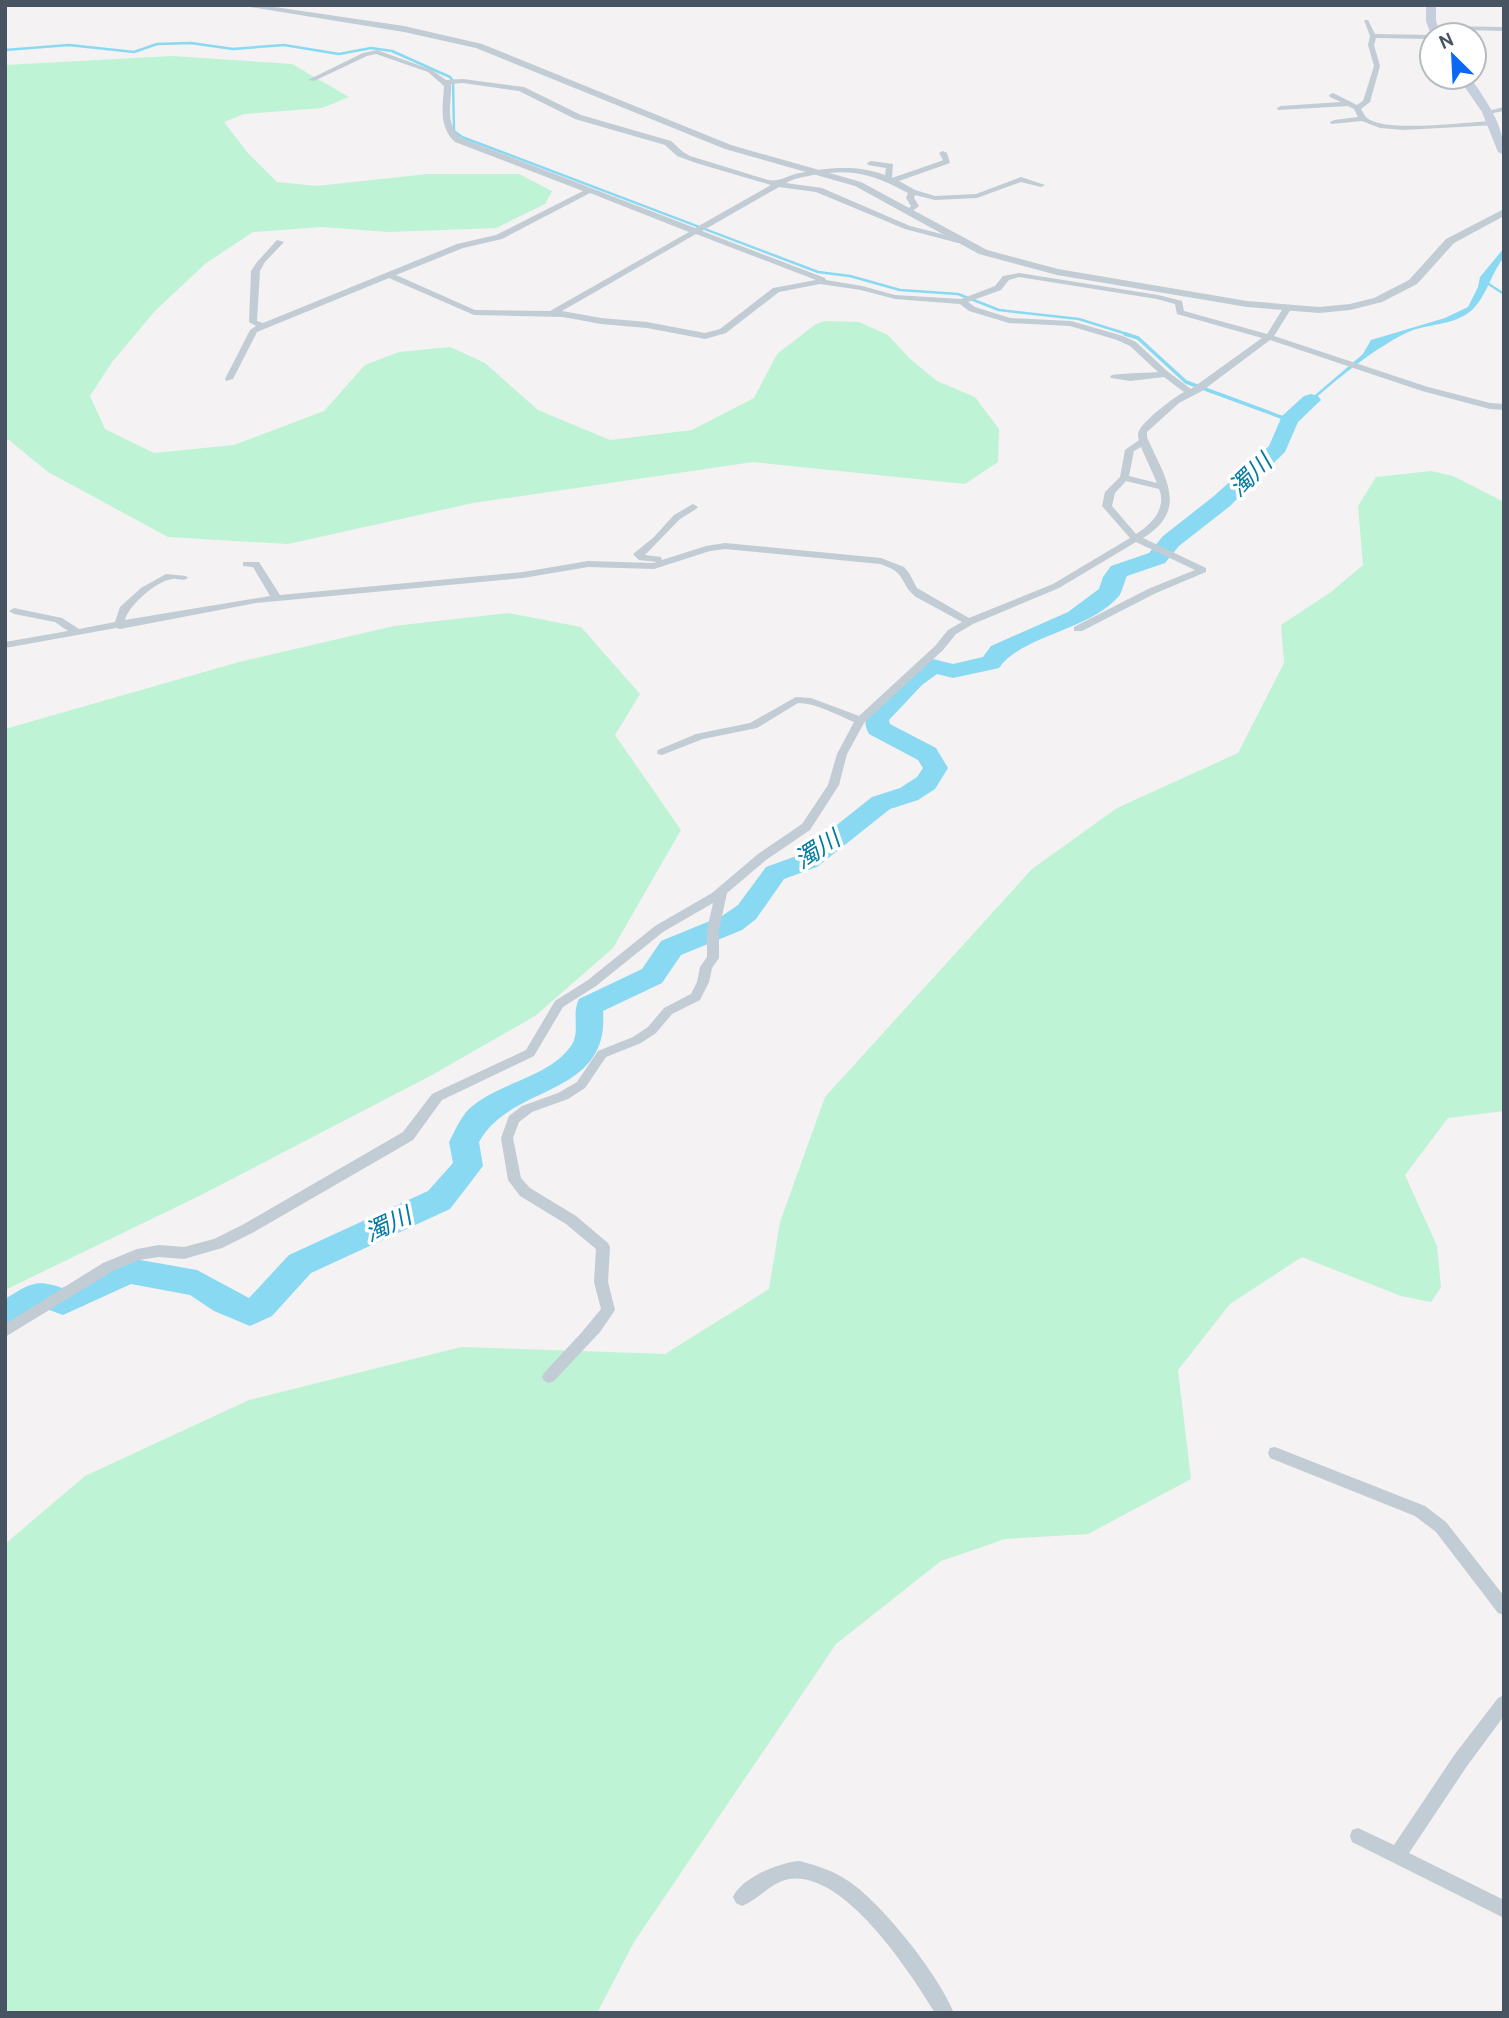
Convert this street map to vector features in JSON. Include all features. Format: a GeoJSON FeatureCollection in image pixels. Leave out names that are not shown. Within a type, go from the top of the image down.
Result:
{"type":"FeatureCollection","features":[{"type":"Feature","properties":{"kind":"main road"},"geometry":{"type":"LineString","coordinates":[[1473,91],[1490,117],[1504,152]]}},
{"type":"Feature","properties":{"kind":"street"},"geometry":{"type":"LineString","coordinates":[[242,5],[415,31],[479,46],[728,147],[858,184],[910,211],[958,241],[1009,261],[1070,275],[1287,309],[1350,307],[1398,292],[1413,282],[1450,241],[1504,212]]}},
{"type":"Feature","properties":{"kind":"street"},"geometry":{"type":"LineString","coordinates":[[1281,108],[1355,106],[1366,102],[1377,66],[1371,45],[1373,36],[1366,26],[1366,21]]}},
{"type":"Feature","properties":{"kind":"street"},"geometry":{"type":"LineString","coordinates":[[1373,36],[1418,34]]}},
{"type":"Feature","properties":{"kind":"street"},"geometry":{"type":"LineString","coordinates":[[312,80],[365,54],[377,52],[430,71],[451,82],[533,93],[578,117],[668,143],[692,160],[778,184],[822,190],[892,222],[911,226],[928,236],[958,241]]}},
{"type":"Feature","properties":{"kind":"street"},"geometry":{"type":"LineString","coordinates":[[451,82],[448,85],[446,123],[454,138],[587,191],[702,229],[829,283],[895,297],[968,299],[998,288],[1006,278],[1014,275],[1175,301],[1180,312],[1269,337],[1359,369],[1490,406],[1504,407]]}},
{"type":"Feature","properties":{"kind":"street"},"geometry":{"type":"LineString","coordinates":[[1333,95],[1355,106],[1363,119]]}},
{"type":"Feature","properties":{"kind":"street"},"geometry":{"type":"LineString","coordinates":[[1334,122],[1363,119],[1380,126],[1404,128],[1490,117],[1504,109]]}},
{"type":"Feature","properties":{"kind":"street"},"geometry":{"type":"LineString","coordinates":[[890,179],[944,163],[947,160],[943,153]]}},
{"type":"Feature","properties":{"kind":"street"},"geometry":{"type":"LineString","coordinates":[[871,163],[890,166],[890,179]]}},
{"type":"Feature","properties":{"kind":"street"},"geometry":{"type":"LineString","coordinates":[[551,314],[789,178],[832,169],[872,171],[912,192],[942,199],[987,194],[1021,179],[1041,185]]}},
{"type":"Feature","properties":{"kind":"street"},"geometry":{"type":"LineString","coordinates":[[229,379],[254,330],[460,246],[499,237],[587,191]]}},
{"type":"Feature","properties":{"kind":"street"},"geometry":{"type":"LineString","coordinates":[[910,211],[915,206],[910,198],[912,192]]}},
{"type":"Feature","properties":{"kind":"street"},"geometry":{"type":"LineString","coordinates":[[263,326],[253,322],[257,302],[253,277],[257,267],[280,242]]}},
{"type":"Feature","properties":{"kind":"street"},"geometry":{"type":"LineString","coordinates":[[1009,261],[1014,275]]}},
{"type":"Feature","properties":{"kind":"street"},"geometry":{"type":"LineString","coordinates":[[390,275],[474,312],[551,314],[647,325],[705,336],[723,331],[776,290],[829,283]]}},
{"type":"Feature","properties":{"kind":"street"},"geometry":{"type":"LineString","coordinates":[[968,299],[972,309],[1009,320],[1070,324],[1120,338],[1133,344],[1166,374],[1198,389]]}},
{"type":"Feature","properties":{"kind":"street"},"geometry":{"type":"LineString","coordinates":[[5,1331],[108,1267],[136,1255],[159,1251],[184,1252],[217,1244],[372,1160],[408,1136],[437,1097],[530,1053],[540,1041],[559,1004],[607,971],[659,929],[721,892],[762,857],[806,827],[833,785],[842,754],[860,722],[939,648],[952,632],[969,622],[1056,586],[1151,529],[1167,505],[1164,487],[1144,441],[1143,431],[1170,405],[1198,389],[1269,337],[1287,309]]}},
{"type":"Feature","properties":{"kind":"street"},"geometry":{"type":"LineString","coordinates":[[1114,376],[1130,378],[1166,374]]}},
{"type":"Feature","properties":{"kind":"street"},"geometry":{"type":"LineString","coordinates":[[1078,629],[1152,591],[1203,570],[1135,538],[1107,506],[1110,492],[1124,478],[1130,450],[1144,441]]}},
{"type":"Feature","properties":{"kind":"street"},"geometry":{"type":"LineString","coordinates":[[1124,478],[1164,487]]}},
{"type":"Feature","properties":{"kind":"street"},"geometry":{"type":"LineString","coordinates":[[693,508],[677,517],[656,540],[638,554],[649,559],[725,547],[881,561],[905,571],[917,594],[969,622]]}},
{"type":"Feature","properties":{"kind":"street"},"geometry":{"type":"LineString","coordinates":[[5,645],[276,597],[523,575],[587,564],[654,566],[696,553]]}},
{"type":"Feature","properties":{"kind":"street"},"geometry":{"type":"LineString","coordinates":[[246,564],[256,564],[276,597]]}},
{"type":"Feature","properties":{"kind":"street"},"geometry":{"type":"LineString","coordinates":[[120,626],[119,615],[124,606],[169,576],[183,578]]}},
{"type":"Feature","properties":{"kind":"street"},"geometry":{"type":"LineString","coordinates":[[14,611],[58,620],[78,632]]}},
{"type":"Feature","properties":{"kind":"street"},"geometry":{"type":"LineString","coordinates":[[662,752],[700,736],[753,726],[796,700],[807,700],[825,706],[860,722]]}},
{"type":"Feature","properties":{"kind":"street"},"geometry":{"type":"LineString","coordinates":[[549,1377],[580,1340],[597,1326],[608,1310],[601,1282],[603,1247],[571,1220],[524,1192],[510,1167],[507,1138],[514,1119],[527,1109],[564,1096],[581,1085],[602,1054],[637,1040],[652,1030],[668,1012],[696,997],[704,982],[706,967],[713,958],[713,930],[721,892]]}},
{"type":"Feature","properties":{"kind":"street"},"geometry":{"type":"LineString","coordinates":[[1275,1453],[1420,1511],[1441,1527],[1504,1608]]}},
{"type":"Feature","properties":{"kind":"street"},"geometry":{"type":"LineString","coordinates":[[1396,1856],[1461,1760],[1504,1703]]}},
{"type":"Feature","properties":{"kind":"street"},"geometry":{"type":"LineString","coordinates":[[1358,1836],[1504,1909]]}},
{"type":"Feature","properties":{"kind":"street"},"geometry":{"type":"LineString","coordinates":[[742,1896],[786,1871],[799,1870],[823,1876],[857,1898],[894,1938],[945,2013]]}},
{"type":"Feature","properties":{"kind":"green space"},"geometry":{"type":"Polygon","coordinates":[[[172,56],[292,64],[349,97],[322,108],[244,114],[224,122],[247,152],[277,182],[317,186],[427,174],[519,174],[552,191],[545,204],[496,228],[388,232],[322,227],[253,232],[206,263],[155,311],[112,362],[90,396],[105,429],[154,453],[234,445],[324,411],[365,365],[399,352],[450,347],[485,363],[538,410],[610,440],[692,430],[754,398],[777,354],[816,324],[825,321],[859,322],[888,335],[909,358],[937,381],[975,397],[999,429],[998,462],[965,484],[753,462],[473,503],[288,544],[168,537],[48,472],[9,440],[5,440],[5,65],[172,56]]]}},
{"type":"Feature","properties":{"kind":"green space"},"geometry":{"type":"Polygon","coordinates":[[[1431,471],[1453,476],[1504,502],[1504,1111],[1448,1118],[1405,1175],[1437,1246],[1441,1287],[1431,1302],[1401,1296],[1302,1257],[1230,1304],[1178,1370],[1191,1479],[1088,1534],[1005,1539],[941,1561],[836,1644],[634,1942],[597,2013],[5,2013],[5,1544],[85,1476],[249,1400],[461,1347],[665,1354],[769,1289],[780,1222],[825,1097],[1032,869],[1117,808],[1238,753],[1284,663],[1281,625],[1331,592],[1363,565],[1358,506],[1376,477],[1431,471]]]}},
{"type":"Feature","properties":{"kind":"green space"},"geometry":{"type":"Polygon","coordinates":[[[508,613],[581,627],[640,694],[615,735],[681,830],[613,948],[535,1016],[432,1075],[201,1195],[5,1290],[5,729],[239,662],[394,626],[508,613]]]}},
{"type":"Feature","properties":{"kind":"water","name":"濁川"},"geometry":{"type":"Polygon","coordinates":[[[1504,248],[1504,257],[1482,296],[1468,313],[1453,320],[1413,330],[1381,347],[1327,388],[1285,429],[1288,418],[1363,354],[1371,340],[1445,318],[1468,307],[1480,277],[1504,248]]]}},
{"type":"Feature","properties":{"kind":"waterway"},"geometry":{"type":"LineString","coordinates":[[5,50],[69,45],[134,52],[157,44],[191,43],[233,49],[284,45],[339,54],[371,48],[392,51],[450,77],[453,81],[454,131],[462,137],[818,272],[850,276],[900,290],[958,294],[999,310],[1079,319],[1130,335]]}},
{"type":"Feature","properties":{"kind":"waterway"},"geometry":{"type":"LineString","coordinates":[[1484,281],[1504,294]]}},
{"type":"Feature","properties":{"kind":"waterway"},"geometry":{"type":"LineString","coordinates":[[1125,334],[1138,338],[1186,382],[1289,420]]}},
{"type":"Feature","properties":{"kind":"waterway","name":"濁川"},"geometry":{"type":"LineString","coordinates":[[5,1315],[41,1294],[63,1302],[129,1271],[197,1283],[225,1302],[250,1313],[261,1307],[300,1264],[439,1200],[468,1166],[464,1142],[479,1118],[506,1099],[554,1076],[580,1054],[590,1036],[589,1006],[652,976],[671,948],[732,923],[747,912],[775,873],[808,861],[881,803],[909,794],[926,783],[936,768],[927,754],[878,728],[877,719],[914,680],[933,666],[953,671],[991,663],[999,651],[1076,617],[1110,592],[1114,577],[1119,571],[1157,558],[1171,541],[1222,501],[1278,448],[1289,420],[1311,400]]}}]}
